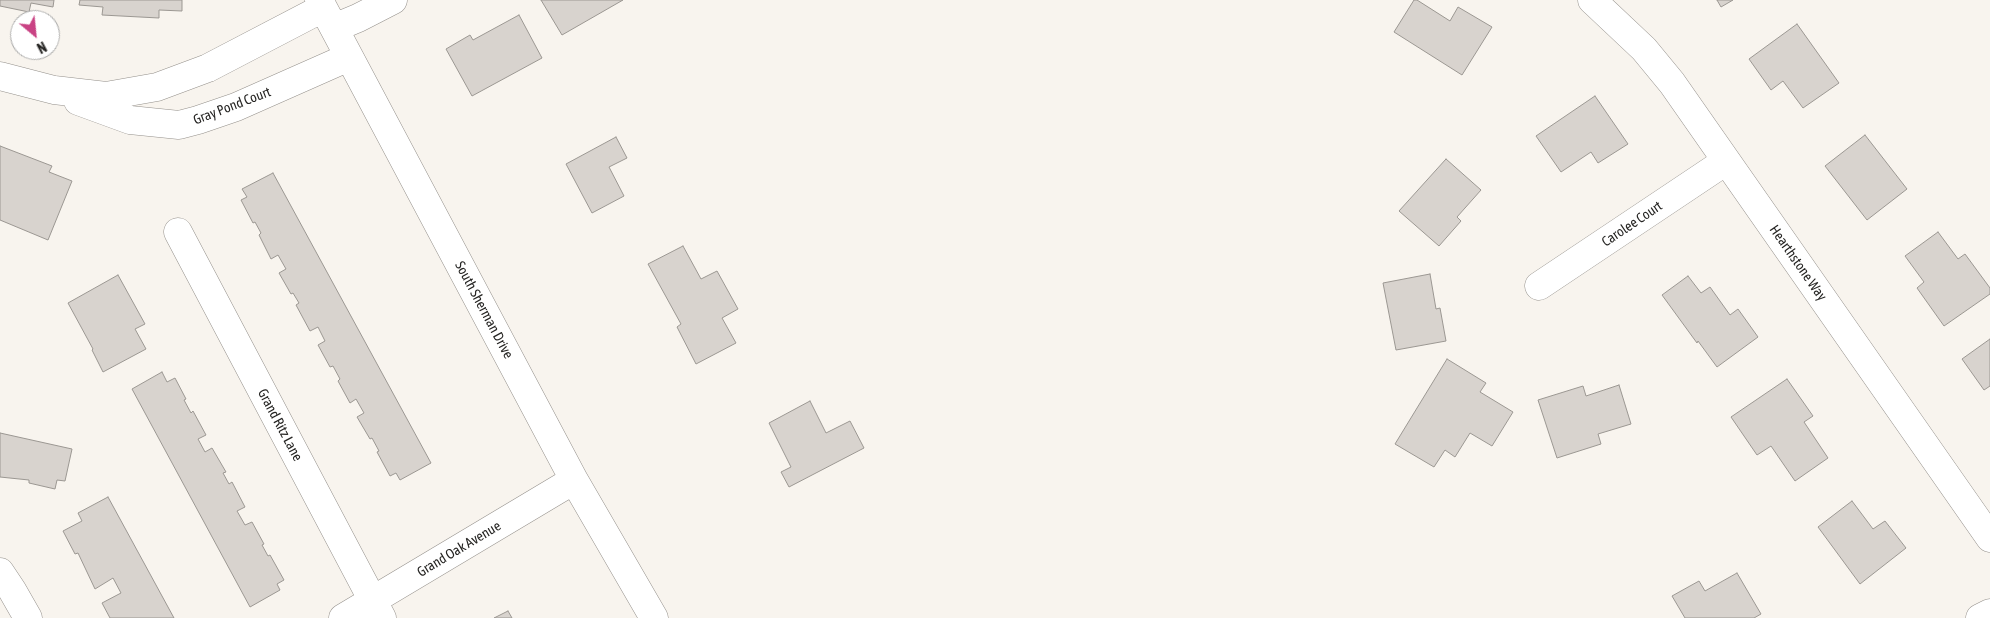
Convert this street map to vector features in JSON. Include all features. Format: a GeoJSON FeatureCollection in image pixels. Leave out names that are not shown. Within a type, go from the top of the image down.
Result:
{"type":"FeatureCollection","features":[{"type":"Feature","properties":{"kind":"street","name":"Gray Pond Court"},"geometry":{"type":"LineString","coordinates":[[54,90],[106,96],[157,87],[208,68],[325,12],[358,18],[393,0]]}},
{"type":"Feature","properties":{"kind":"street","name":"Hearthstone Way"},"geometry":{"type":"LineString","coordinates":[[1592,0],[1624,28],[1664,72],[1990,538]]}},
{"type":"Feature","properties":{"kind":"street","name":"South Sherman Drive"},"geometry":{"type":"LineString","coordinates":[[325,12],[574,480],[654,618]]}},
{"type":"Feature","properties":{"kind":"street","name":"Gray Pond Court"},"geometry":{"type":"LineString","coordinates":[[0,76],[54,90],[130,120],[178,125],[236,107],[349,57]]}},
{"type":"Feature","properties":{"kind":"street","name":"Carolee Court"},"geometry":{"type":"LineString","coordinates":[[1539,286],[1726,161]]}},
{"type":"Feature","properties":{"kind":"street","name":"Grand Ritz Lane"},"geometry":{"type":"LineString","coordinates":[[178,232],[377,610]]}},
{"type":"Feature","properties":{"kind":"street","name":"Grand Oak Avenue"},"geometry":{"type":"LineString","coordinates":[[343,618],[377,610],[574,480]]}},
{"type":"Feature","properties":{"kind":"street"},"geometry":{"type":"LineString","coordinates":[[0,572],[28,618]]}},
{"type":"Feature","properties":{"kind":"street"},"geometry":{"type":"LineString","coordinates":[[1980,618],[1990,613]]}},
{"type":"Feature","properties":{"kind":"building"},"geometry":{"type":"Polygon","coordinates":[[[0,0],[54,0],[53,7],[31,3],[29,10],[0,6],[0,0]]]}},
{"type":"Feature","properties":{"kind":"building"},"geometry":{"type":"Polygon","coordinates":[[[80,0],[182,0],[182,11],[159,10],[159,18],[102,15],[103,7],[79,5],[80,0]]]}},
{"type":"Feature","properties":{"kind":"building"},"geometry":{"type":"Polygon","coordinates":[[[541,0],[623,0],[562,35],[541,0]]]}},
{"type":"Feature","properties":{"kind":"building"},"geometry":{"type":"Polygon","coordinates":[[[1414,0],[1417,0],[1450,21],[1458,7],[1492,27],[1462,75],[1394,32],[1414,0]]]}},
{"type":"Feature","properties":{"kind":"building"},"geometry":{"type":"Polygon","coordinates":[[[1717,0],[1733,0],[1721,7],[1717,0]]]}},
{"type":"Feature","properties":{"kind":"building"},"geometry":{"type":"Polygon","coordinates":[[[519,15],[542,58],[472,96],[446,49],[470,35],[473,40],[519,15]]]}},
{"type":"Feature","properties":{"kind":"building"},"geometry":{"type":"Polygon","coordinates":[[[1797,24],[1839,83],[1803,108],[1783,81],[1771,90],[1749,59],[1797,24]]]}},
{"type":"Feature","properties":{"kind":"building"},"geometry":{"type":"Polygon","coordinates":[[[1595,96],[1628,144],[1598,163],[1591,152],[1561,172],[1536,136],[1595,96]]]}},
{"type":"Feature","properties":{"kind":"building"},"geometry":{"type":"Polygon","coordinates":[[[1865,135],[1907,189],[1867,220],[1825,166],[1865,135]]]}},
{"type":"Feature","properties":{"kind":"building"},"geometry":{"type":"Polygon","coordinates":[[[616,137],[627,158],[609,167],[624,196],[592,213],[566,164],[616,137]]]}},
{"type":"Feature","properties":{"kind":"building"},"geometry":{"type":"Polygon","coordinates":[[[0,146],[52,166],[49,172],[72,181],[48,240],[0,220],[0,146]]]}},
{"type":"Feature","properties":{"kind":"building"},"geometry":{"type":"Polygon","coordinates":[[[1446,159],[1481,190],[1457,217],[1461,221],[1439,246],[1399,211],[1446,159]]]}},
{"type":"Feature","properties":{"kind":"building"},"geometry":{"type":"Polygon","coordinates":[[[273,173],[431,463],[400,480],[396,473],[390,476],[372,438],[370,439],[357,417],[364,413],[356,399],[350,403],[338,381],[340,379],[333,366],[330,367],[318,345],[325,341],[318,327],[310,331],[296,305],[299,303],[293,293],[291,294],[279,273],[286,269],[278,255],[271,259],[259,235],[261,233],[255,222],[253,223],[241,200],[247,197],[242,189],[273,173]]]}},
{"type":"Feature","properties":{"kind":"building"},"geometry":{"type":"Polygon","coordinates":[[[1938,232],[1958,259],[1965,254],[1990,288],[1990,294],[1944,326],[1917,288],[1924,282],[1905,256],[1938,232]]]}},
{"type":"Feature","properties":{"kind":"building"},"geometry":{"type":"Polygon","coordinates":[[[683,246],[701,279],[717,271],[738,309],[722,318],[736,343],[696,364],[677,327],[681,324],[648,264],[683,246]]]}},
{"type":"Feature","properties":{"kind":"building"},"geometry":{"type":"Polygon","coordinates":[[[1430,274],[1436,309],[1440,308],[1446,341],[1396,350],[1383,283],[1430,274]]]}},
{"type":"Feature","properties":{"kind":"building"},"geometry":{"type":"Polygon","coordinates":[[[118,275],[145,324],[135,329],[146,349],[103,372],[68,303],[118,275]]]}},
{"type":"Feature","properties":{"kind":"building"},"geometry":{"type":"Polygon","coordinates":[[[1688,276],[1701,293],[1710,287],[1730,315],[1738,309],[1758,337],[1717,367],[1662,295],[1688,276]]]}},
{"type":"Feature","properties":{"kind":"building"},"geometry":{"type":"Polygon","coordinates":[[[1990,339],[1990,386],[1984,390],[1962,359],[1990,339]]]}},
{"type":"Feature","properties":{"kind":"building"},"geometry":{"type":"Polygon","coordinates":[[[1447,359],[1486,383],[1480,392],[1513,412],[1492,446],[1470,433],[1455,457],[1445,450],[1434,467],[1395,444],[1447,359]]]}},
{"type":"Feature","properties":{"kind":"building"},"geometry":{"type":"Polygon","coordinates":[[[162,372],[167,382],[175,378],[191,413],[193,411],[206,435],[198,439],[205,452],[212,448],[226,472],[223,473],[229,484],[232,482],[245,507],[237,511],[245,525],[252,522],[268,556],[270,555],[284,580],[277,584],[280,590],[250,607],[132,389],[162,372]]]}},
{"type":"Feature","properties":{"kind":"building"},"geometry":{"type":"Polygon","coordinates":[[[1787,379],[1813,416],[1804,422],[1828,458],[1795,481],[1771,446],[1757,455],[1731,417],[1787,379]]]}},
{"type":"Feature","properties":{"kind":"building"},"geometry":{"type":"Polygon","coordinates":[[[1619,385],[1631,424],[1598,434],[1601,444],[1557,458],[1538,400],[1583,386],[1586,396],[1619,385]]]}},
{"type":"Feature","properties":{"kind":"building"},"geometry":{"type":"Polygon","coordinates":[[[810,401],[826,433],[850,421],[864,448],[789,487],[781,472],[791,467],[769,423],[810,401]]]}},
{"type":"Feature","properties":{"kind":"building"},"geometry":{"type":"Polygon","coordinates":[[[0,433],[72,449],[65,481],[57,480],[55,489],[29,483],[29,480],[0,477],[0,433]]]}},
{"type":"Feature","properties":{"kind":"building"},"geometry":{"type":"Polygon","coordinates":[[[108,497],[174,618],[110,618],[102,603],[121,593],[113,578],[95,589],[78,553],[75,554],[63,531],[82,521],[78,513],[108,497]]]}},
{"type":"Feature","properties":{"kind":"building"},"geometry":{"type":"Polygon","coordinates":[[[1852,501],[1873,529],[1885,521],[1906,548],[1860,584],[1818,527],[1852,501]]]}},
{"type":"Feature","properties":{"kind":"building"},"geometry":{"type":"Polygon","coordinates":[[[1737,573],[1761,614],[1754,618],[1685,618],[1672,596],[1699,581],[1705,591],[1737,573]]]}},
{"type":"Feature","properties":{"kind":"building"},"geometry":{"type":"Polygon","coordinates":[[[508,611],[512,618],[494,618],[508,611]]]}}]}
